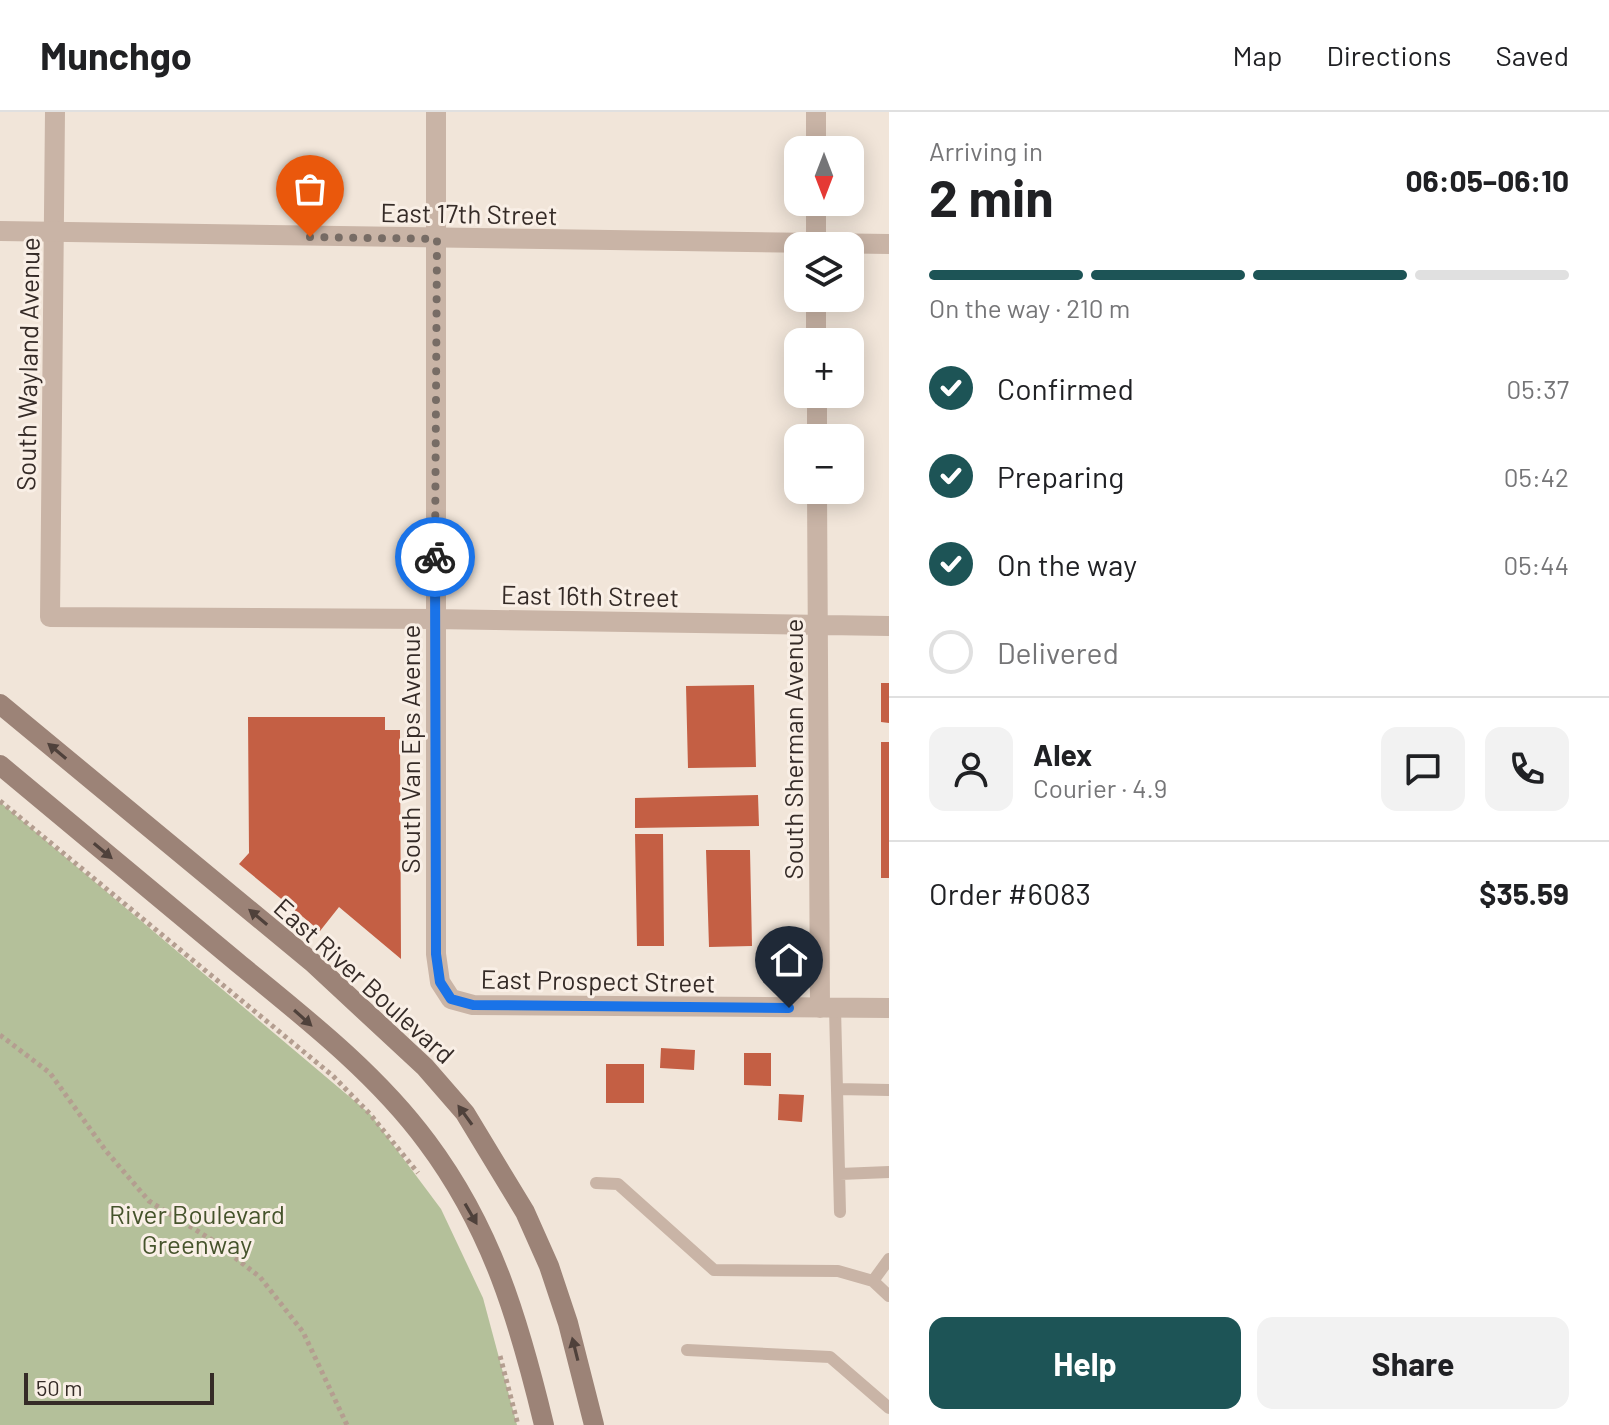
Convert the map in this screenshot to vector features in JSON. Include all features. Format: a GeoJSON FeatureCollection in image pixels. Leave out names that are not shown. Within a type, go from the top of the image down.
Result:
{"type":"FeatureCollection","features":[{"type":"Feature","properties":{"kind":"main road","name":"East River Boulevard"},"geometry":{"type":"LineString","coordinates":[[0,704],[323,972],[425,1067],[465,1113],[525,1212],[549,1266],[568,1323],[594,1425]]}},
{"type":"Feature","properties":{"kind":"main road"},"geometry":{"type":"LineString","coordinates":[[0,765],[280,998],[368,1078],[426,1141],[482,1234],[504,1283],[523,1337],[544,1425]]}},
{"type":"Feature","properties":{"kind":"street","name":"South Wayland Avenue"},"geometry":{"type":"LineString","coordinates":[[50,617],[55,112]]}},
{"type":"Feature","properties":{"kind":"street","name":"South Van Eps Avenue"},"geometry":{"type":"LineString","coordinates":[[436,112],[436,954],[440,982],[451,999]]}},
{"type":"Feature","properties":{"kind":"street"},"geometry":{"type":"LineString","coordinates":[[816,112],[816,136]]}},
{"type":"Feature","properties":{"kind":"street","name":"East 17th Street"},"geometry":{"type":"LineString","coordinates":[[0,231],[784,244]]}},
{"type":"Feature","properties":{"kind":"street","name":"East 17th Street"},"geometry":{"type":"LineString","coordinates":[[864,244],[889,244]]}},
{"type":"Feature","properties":{"kind":"street","name":"South Sherman Avenue"},"geometry":{"type":"LineString","coordinates":[[817,504],[817,625],[828,1008]]}},
{"type":"Feature","properties":{"kind":"street","name":"East 16th Street"},"geometry":{"type":"LineString","coordinates":[[50,617],[889,626]]}},
{"type":"Feature","properties":{"kind":"street","name":"East Prospect Street"},"geometry":{"type":"LineString","coordinates":[[451,999],[473,1005],[889,1008]]}},
{"type":"Feature","properties":{"kind":"lane"},"geometry":{"type":"LineString","coordinates":[[828,1008],[838,1089],[840,1212]]}},
{"type":"Feature","properties":{"kind":"lane"},"geometry":{"type":"LineString","coordinates":[[838,1089],[889,1090]]}},
{"type":"Feature","properties":{"kind":"lane"},"geometry":{"type":"LineString","coordinates":[[840,1174],[889,1172]]}},
{"type":"Feature","properties":{"kind":"lane"},"geometry":{"type":"LineString","coordinates":[[596,1183],[618,1184],[714,1270],[838,1271],[873,1281],[889,1296]]}},
{"type":"Feature","properties":{"kind":"lane"},"geometry":{"type":"LineString","coordinates":[[873,1281],[889,1259]]}},
{"type":"Feature","properties":{"kind":"lane"},"geometry":{"type":"LineString","coordinates":[[687,1350],[830,1357],[889,1408]]}},
{"type":"Feature","properties":{"kind":"path"},"geometry":{"type":"LineString","coordinates":[[0,801],[333,1076],[370,1114],[426,1183]]}},
{"type":"Feature","properties":{"kind":"path"},"geometry":{"type":"LineString","coordinates":[[0,1035],[50,1073],[106,1151],[149,1201],[212,1240],[260,1277],[303,1332],[347,1425]]}},
{"type":"Feature","properties":{"kind":"path"},"geometry":{"type":"LineString","coordinates":[[498,1348],[518,1425]]}},
{"type":"Feature","properties":{"kind":"green space","name":"River Boulevard Greenway"},"geometry":{"type":"Polygon","coordinates":[[[0,802],[370,1114],[441,1209],[483,1298],[517,1425],[0,1425],[0,802]]]}},
{"type":"Feature","properties":{"kind":"building"},"geometry":{"type":"Polygon","coordinates":[[[881,683],[889,683],[889,723],[881,722],[881,683]]]}},
{"type":"Feature","properties":{"kind":"building"},"geometry":{"type":"Polygon","coordinates":[[[754,685],[756,767],[688,768],[686,686],[754,685]]]}},
{"type":"Feature","properties":{"kind":"building"},"geometry":{"type":"Polygon","coordinates":[[[248,717],[385,717],[385,730],[400,730],[401,959],[339,907],[320,931],[239,864],[249,853],[248,717]]]}},
{"type":"Feature","properties":{"kind":"building"},"geometry":{"type":"Polygon","coordinates":[[[881,742],[889,742],[889,878],[881,878],[881,742]]]}},
{"type":"Feature","properties":{"kind":"building"},"geometry":{"type":"Polygon","coordinates":[[[758,795],[759,826],[635,828],[635,798],[758,795]]]}},
{"type":"Feature","properties":{"kind":"building"},"geometry":{"type":"Polygon","coordinates":[[[635,834],[663,834],[664,946],[637,946],[635,834]]]}},
{"type":"Feature","properties":{"kind":"building"},"geometry":{"type":"Polygon","coordinates":[[[706,850],[750,850],[752,946],[709,947],[706,850]]]}},
{"type":"Feature","properties":{"kind":"building"},"geometry":{"type":"Polygon","coordinates":[[[661,1048],[695,1050],[694,1070],[660,1068],[661,1048]]]}},
{"type":"Feature","properties":{"kind":"building"},"geometry":{"type":"Polygon","coordinates":[[[744,1053],[771,1053],[771,1086],[744,1085],[744,1053]]]}},
{"type":"Feature","properties":{"kind":"building"},"geometry":{"type":"Polygon","coordinates":[[[606,1064],[644,1064],[644,1103],[606,1103],[606,1064]]]}},
{"type":"Feature","properties":{"kind":"building"},"geometry":{"type":"Polygon","coordinates":[[[779,1094],[804,1095],[802,1122],[778,1120],[779,1094]]]}},
{"type":"Feature","properties":{"kind":"way so far"},"geometry":{"type":"LineString","coordinates":[[310,237],[437,239],[435,557]]}},
{"type":"Feature","properties":{"kind":"route"},"geometry":{"type":"LineString","coordinates":[[435,557],[436,954],[440,982],[451,999],[473,1005],[789,1008]]}}]}
